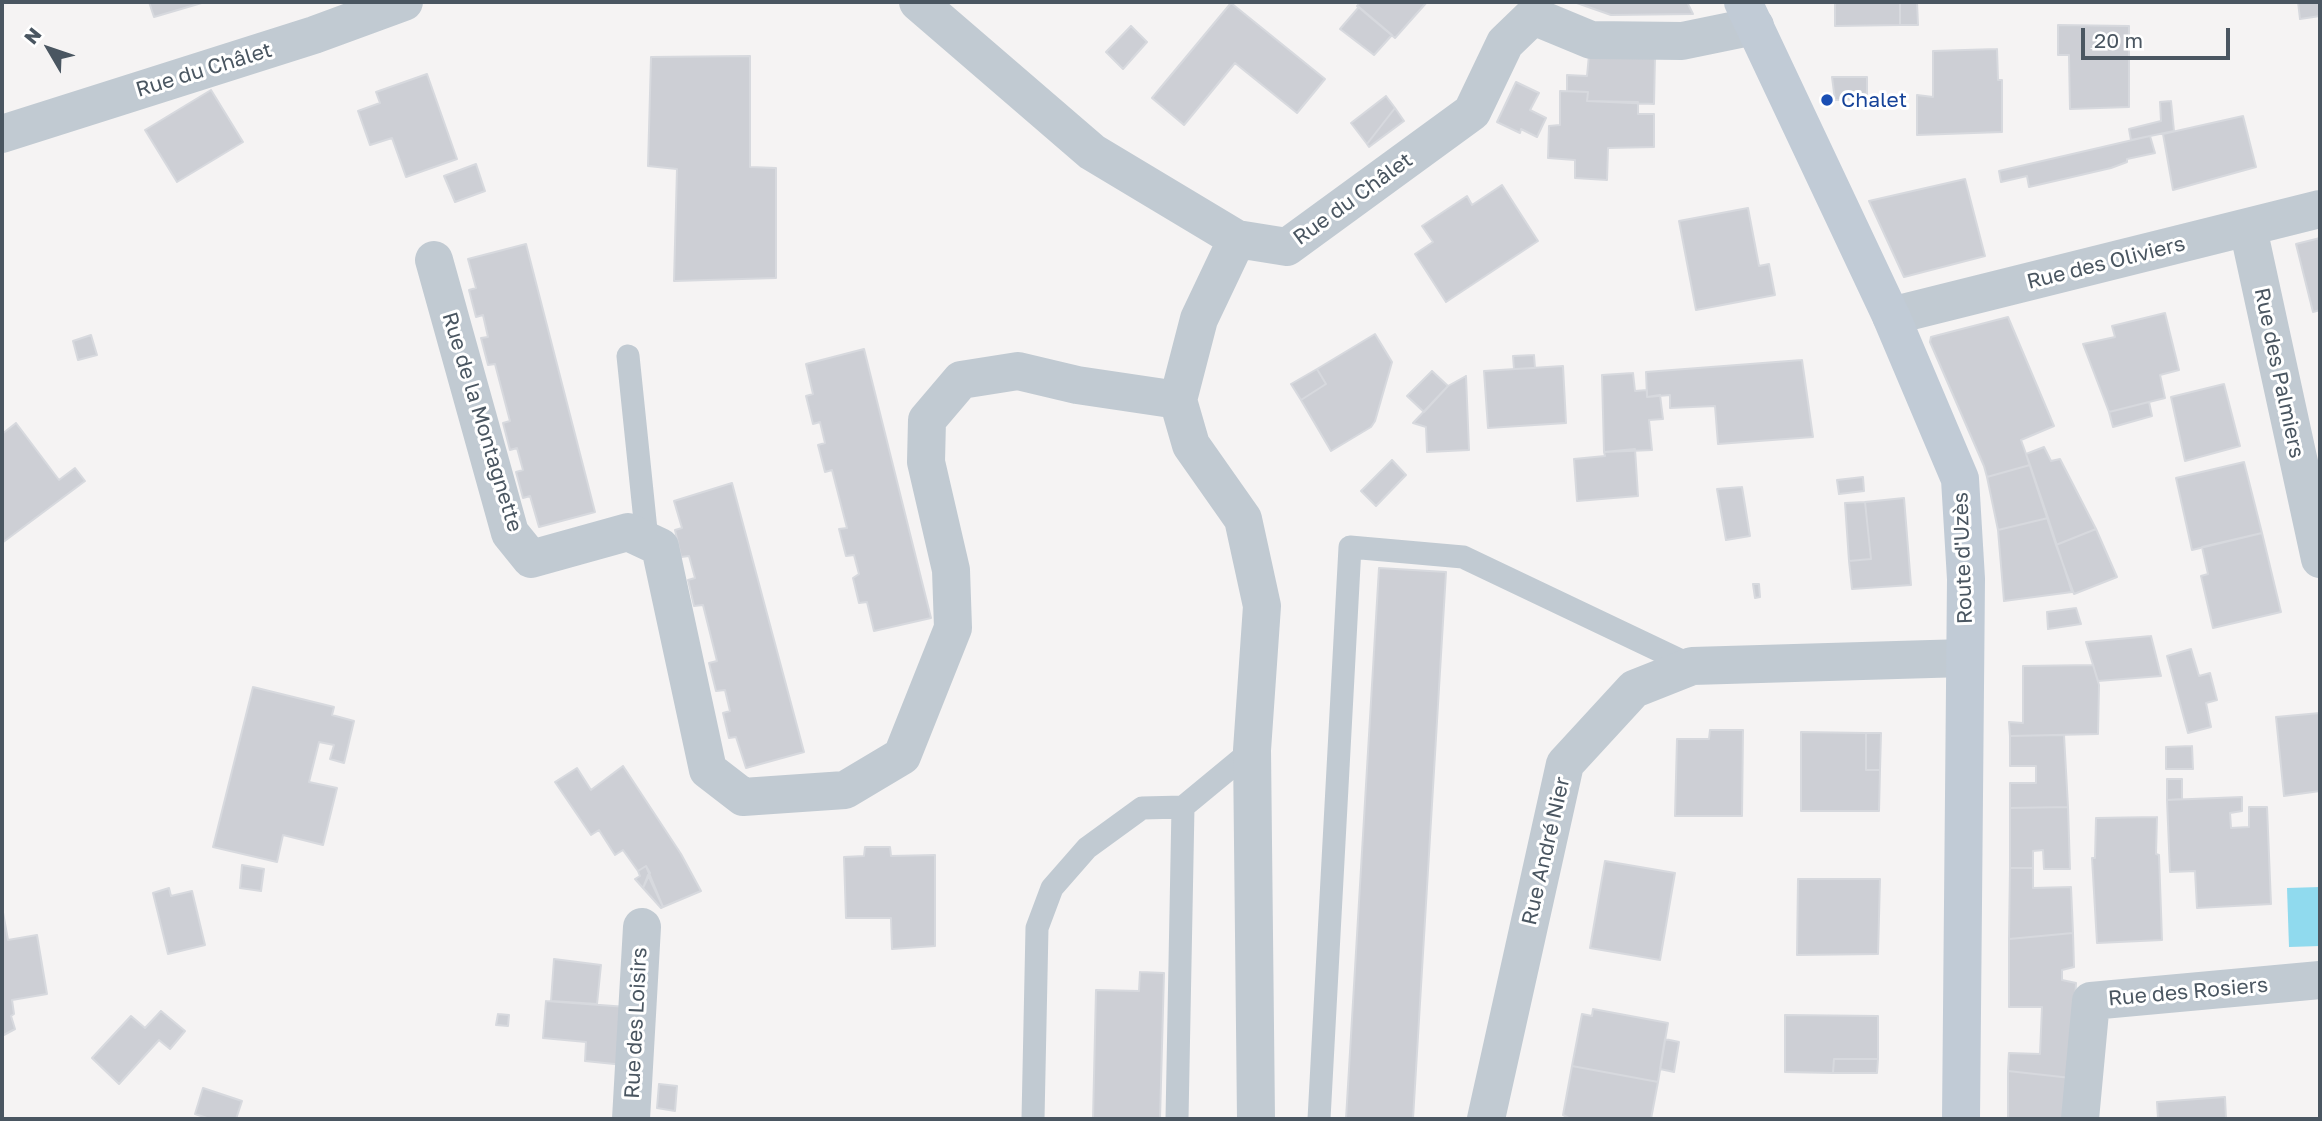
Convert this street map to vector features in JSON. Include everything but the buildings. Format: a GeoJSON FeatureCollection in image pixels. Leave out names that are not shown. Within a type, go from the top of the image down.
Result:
{"type":"FeatureCollection","features":[{"type":"Feature","properties":{"kind":"main road","name":"Route d'Uzès"},"geometry":{"type":"LineString","coordinates":[[1749,14],[1891,316],[1960,479],[1966,579],[1961,1119]]}},
{"type":"Feature","properties":{"kind":"street","name":"Rue du Châlet"},"geometry":{"type":"LineString","coordinates":[[2,134],[314,35],[404,2]]}},
{"type":"Feature","properties":{"kind":"street","name":"Rue du Châlet"},"geometry":{"type":"LineString","coordinates":[[918,2],[1092,152],[1237,239],[1287,247],[1472,112],[1505,43],[1532,16],[1591,40],[1682,41],[1749,14]]}},
{"type":"Feature","properties":{"kind":"street","name":"Rue des Oliviers"},"geometry":{"type":"LineString","coordinates":[[1891,316],[2320,209]]}},
{"type":"Feature","properties":{"kind":"street","name":"Rue des Palmiers"},"geometry":{"type":"LineString","coordinates":[[2248,228],[2320,559]]}},
{"type":"Feature","properties":{"kind":"street"},"geometry":{"type":"LineString","coordinates":[[1237,239],[1199,318],[1178,400],[1191,445],[1243,519],[1262,606],[1252,750],[1256,1119]]}},
{"type":"Feature","properties":{"kind":"street","name":"Rue de la Montagnette"},"geometry":{"type":"LineString","coordinates":[[434,260],[510,533],[531,559],[628,532],[647,540]]}},
{"type":"Feature","properties":{"kind":"street"},"geometry":{"type":"LineString","coordinates":[[647,540],[660,547],[708,770],[743,797],[845,790],[902,756],[953,628],[951,570],[926,462],[927,420],[961,380],[1018,371],[1077,385],[1178,400]]}},
{"type":"Feature","properties":{"kind":"street","name":"Rue André Nier"},"geometry":{"type":"LineString","coordinates":[[1486,1119],[1565,764],[1634,689],[1692,666],[1965,658]]}},
{"type":"Feature","properties":{"kind":"street","name":"Rue des Loisirs"},"geometry":{"type":"LineString","coordinates":[[631,1119],[642,927]]}},
{"type":"Feature","properties":{"kind":"street","name":"Rue des Rosiers"},"geometry":{"type":"LineString","coordinates":[[2080,1119],[2091,1000],[2320,980]]}},
{"type":"Feature","properties":{"kind":"lane"},"geometry":{"type":"LineString","coordinates":[[628,356],[647,540]]}},
{"type":"Feature","properties":{"kind":"lane"},"geometry":{"type":"LineString","coordinates":[[1319,1119],[1350,547],[1463,557],[1692,666]]}},
{"type":"Feature","properties":{"kind":"lane"},"geometry":{"type":"LineString","coordinates":[[1033,1119],[1037,928],[1052,888],[1087,848],[1142,808],[1183,807],[1252,750]]}},
{"type":"Feature","properties":{"kind":"lane"},"geometry":{"type":"LineString","coordinates":[[1177,1119],[1183,807]]}},
{"type":"Feature","properties":{"kind":"water"},"geometry":{"type":"Polygon","coordinates":[[[2320,887],[2320,946],[2289,947],[2287,888],[2320,887]]]}},
{"type":"Feature","properties":{"kind":"place","name":"Chalet"},"geometry":{"type":"Point","coordinates":[1827,100]}}]}
